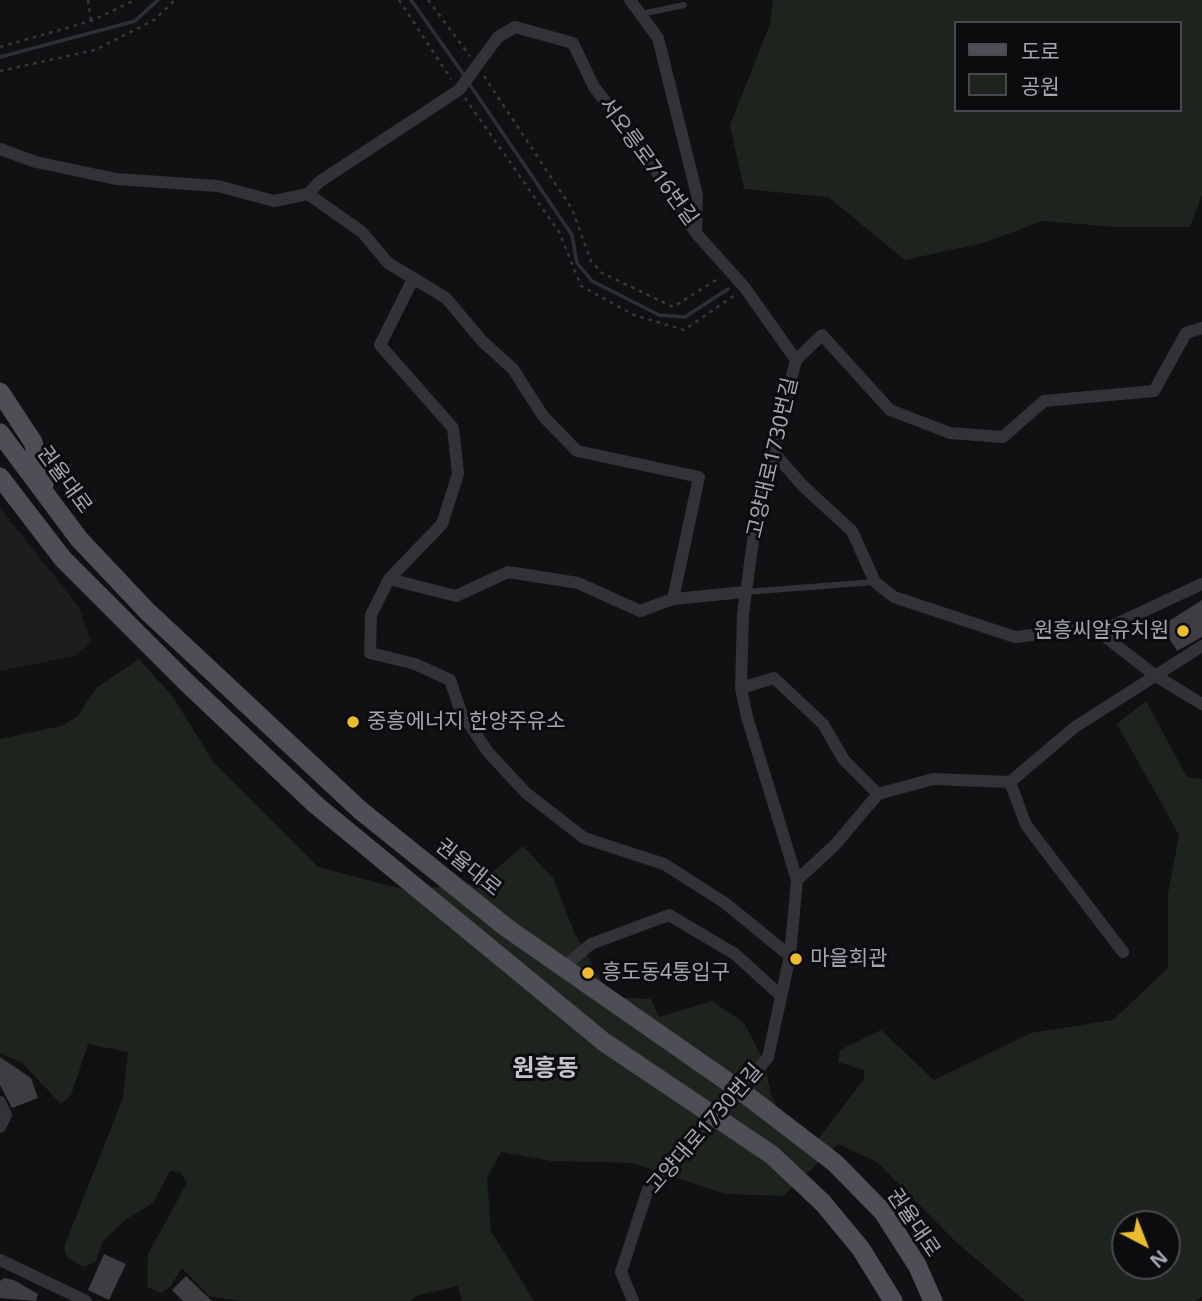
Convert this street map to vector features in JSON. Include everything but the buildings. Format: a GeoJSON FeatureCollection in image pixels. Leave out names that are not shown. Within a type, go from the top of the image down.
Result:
{"type":"FeatureCollection","features":[{"type":"Feature","properties":{"kind":"main road"},"geometry":{"type":"LineString","coordinates":[[0,392],[33,442],[47,496]]}},
{"type":"Feature","properties":{"kind":"main road","name":"권율대로"},"geometry":{"type":"LineString","coordinates":[[0,433],[79,539],[148,611],[360,810],[562,968],[741,1091],[835,1163],[883,1212],[917,1265],[933,1301]]}},
{"type":"Feature","properties":{"kind":"main road"},"geometry":{"type":"LineString","coordinates":[[0,477],[63,559],[316,805],[604,1042],[772,1155],[823,1203],[861,1250],[892,1301]]}},
{"type":"Feature","properties":{"kind":"street","name":"서오릉로716번길"},"geometry":{"type":"LineString","coordinates":[[630,0],[658,38],[697,195],[696,233]]}},
{"type":"Feature","properties":{"kind":"street","name":"서오릉로716번길"},"geometry":{"type":"LineString","coordinates":[[468,79],[498,37],[515,27],[573,43],[594,87],[641,147],[696,233]]}},
{"type":"Feature","properties":{"kind":"street"},"geometry":{"type":"LineString","coordinates":[[0,149],[36,162],[116,179],[218,186],[274,201],[308,194],[319,182],[468,79]]}},
{"type":"Feature","properties":{"kind":"street"},"geometry":{"type":"LineString","coordinates":[[308,194],[362,232],[388,262],[446,298],[482,341],[513,369],[543,416],[577,451],[699,477],[673,599]]}},
{"type":"Feature","properties":{"kind":"street","name":"고양대로1730번길"},"geometry":{"type":"LineString","coordinates":[[633,1301],[621,1272],[648,1189],[741,1091],[768,1057],[790,956],[797,880],[747,717],[741,688],[745,592],[756,519],[796,360],[745,288],[696,233]]}},
{"type":"Feature","properties":{"kind":"street"},"geometry":{"type":"LineString","coordinates":[[413,279],[380,345],[453,428],[458,474],[442,524],[389,579],[372,615],[370,653],[415,664],[450,680],[461,712],[488,752],[526,793],[584,838],[664,864],[725,904],[790,956]]}},
{"type":"Feature","properties":{"kind":"street"},"geometry":{"type":"LineString","coordinates":[[796,360],[822,335],[890,410],[950,433],[1003,437],[1044,401],[1154,391],[1186,333],[1202,328]]}},
{"type":"Feature","properties":{"kind":"street"},"geometry":{"type":"LineString","coordinates":[[774,453],[803,486],[852,531],[875,582],[894,597],[1015,637],[1085,629],[1099,632],[1156,676],[1202,704]]}},
{"type":"Feature","properties":{"kind":"street"},"geometry":{"type":"LineString","coordinates":[[389,579],[456,596],[508,572],[578,583],[640,611],[673,599],[745,592]]}},
{"type":"Feature","properties":{"kind":"street"},"geometry":{"type":"LineString","coordinates":[[1099,632],[1202,584]]}},
{"type":"Feature","properties":{"kind":"street"},"geometry":{"type":"LineString","coordinates":[[797,880],[835,845],[878,794],[933,779],[1010,782],[1075,727],[1202,646]]}},
{"type":"Feature","properties":{"kind":"street"},"geometry":{"type":"LineString","coordinates":[[741,688],[774,678],[823,724],[845,760],[878,794]]}},
{"type":"Feature","properties":{"kind":"street"},"geometry":{"type":"LineString","coordinates":[[1010,782],[1026,825],[1123,952]]}},
{"type":"Feature","properties":{"kind":"street"},"geometry":{"type":"LineString","coordinates":[[562,968],[591,944],[669,915],[736,954],[780,995]]}},
{"type":"Feature","properties":{"kind":"street"},"geometry":{"type":"LineString","coordinates":[[0,1102],[6,1115],[0,1127]]}},
{"type":"Feature","properties":{"kind":"street"},"geometry":{"type":"LineString","coordinates":[[0,1260],[79,1299]]}},
{"type":"Feature","properties":{"kind":"lane"},"geometry":{"type":"LineString","coordinates":[[641,15],[684,5]]}},
{"type":"Feature","properties":{"kind":"lane"},"geometry":{"type":"LineString","coordinates":[[745,592],[875,582]]}},
{"type":"Feature","properties":{"kind":"path"},"geometry":{"type":"LineString","coordinates":[[88,0],[91,21]]}},
{"type":"Feature","properties":{"kind":"path"},"geometry":{"type":"LineString","coordinates":[[0,47],[91,21],[135,0]]}},
{"type":"Feature","properties":{"kind":"path"},"geometry":{"type":"LineString","coordinates":[[0,71],[95,50],[155,20],[175,0]]}},
{"type":"Feature","properties":{"kind":"path"},"geometry":{"type":"LineString","coordinates":[[399,0],[468,79],[572,209],[591,261],[602,273],[673,307],[728,272]]}},
{"type":"Feature","properties":{"kind":"path"},"geometry":{"type":"LineString","coordinates":[[428,0],[468,79],[559,232],[581,286],[634,315],[684,330],[745,288]]}},
{"type":"Feature","properties":{"kind":"shaded area"},"geometry":{"type":"Polygon","coordinates":[[[0,508],[79,607],[91,642],[75,656],[0,671],[0,508]]]}},
{"type":"Feature","properties":{"kind":"green space"},"geometry":{"type":"Polygon","coordinates":[[[773,0],[1202,0],[1202,195],[1190,227],[1116,227],[1043,221],[983,243],[905,260],[828,197],[744,189],[730,125],[770,24],[773,0]]]}},
{"type":"Feature","properties":{"kind":"green space"},"geometry":{"type":"Polygon","coordinates":[[[139,659],[173,697],[214,763],[318,867],[406,890],[480,883],[523,846],[553,878],[574,932],[610,997],[651,999],[659,1017],[712,1001],[744,1023],[764,1061],[771,1095],[788,1131],[818,1139],[864,1079],[864,1070],[838,1062],[840,1050],[881,1030],[934,1080],[1031,1033],[1113,1020],[1168,968],[1168,893],[1179,835],[1117,724],[1146,701],[1187,777],[1202,779],[1202,1297],[1195,1301],[1025,1301],[955,1241],[877,1162],[838,1144],[783,1196],[725,1194],[632,1163],[551,1161],[501,1152],[487,1178],[491,1231],[534,1301],[462,1301],[458,1286],[416,1296],[411,1301],[241,1301],[209,1296],[182,1268],[170,1287],[161,1293],[147,1287],[148,1254],[187,1183],[180,1172],[170,1171],[153,1203],[125,1220],[104,1240],[95,1262],[83,1267],[67,1257],[64,1247],[123,1098],[128,1052],[88,1044],[71,1095],[61,1104],[22,1063],[0,1053],[0,739],[61,726],[78,716],[96,688],[139,659]]]}},
{"type":"Feature","properties":{"kind":"waterway"},"geometry":{"type":"LineString","coordinates":[[0,57],[135,21],[158,0]]}},
{"type":"Feature","properties":{"kind":"waterway"},"geometry":{"type":"LineString","coordinates":[[411,0],[464,75]]}},
{"type":"Feature","properties":{"kind":"waterway"},"geometry":{"type":"LineString","coordinates":[[468,82],[572,235],[577,263],[592,281],[659,315],[685,317],[728,289]]}},
{"type":"Feature","properties":{"kind":"place","name":"원흥씨알유치원"},"geometry":{"type":"Point","coordinates":[1183,631]}},
{"type":"Feature","properties":{"kind":"place","name":"중흥에너지 한양주유소"},"geometry":{"type":"Point","coordinates":[353,722]}},
{"type":"Feature","properties":{"kind":"place","name":"마을회관"},"geometry":{"type":"Point","coordinates":[796,959]}},
{"type":"Feature","properties":{"kind":"place","name":"흥도동4통입구"},"geometry":{"type":"Point","coordinates":[588,973]}},
{"type":"Feature","properties":{"kind":"district","name":"원흥동"},"geometry":{"type":"Point","coordinates":[545,1069]}}]}
